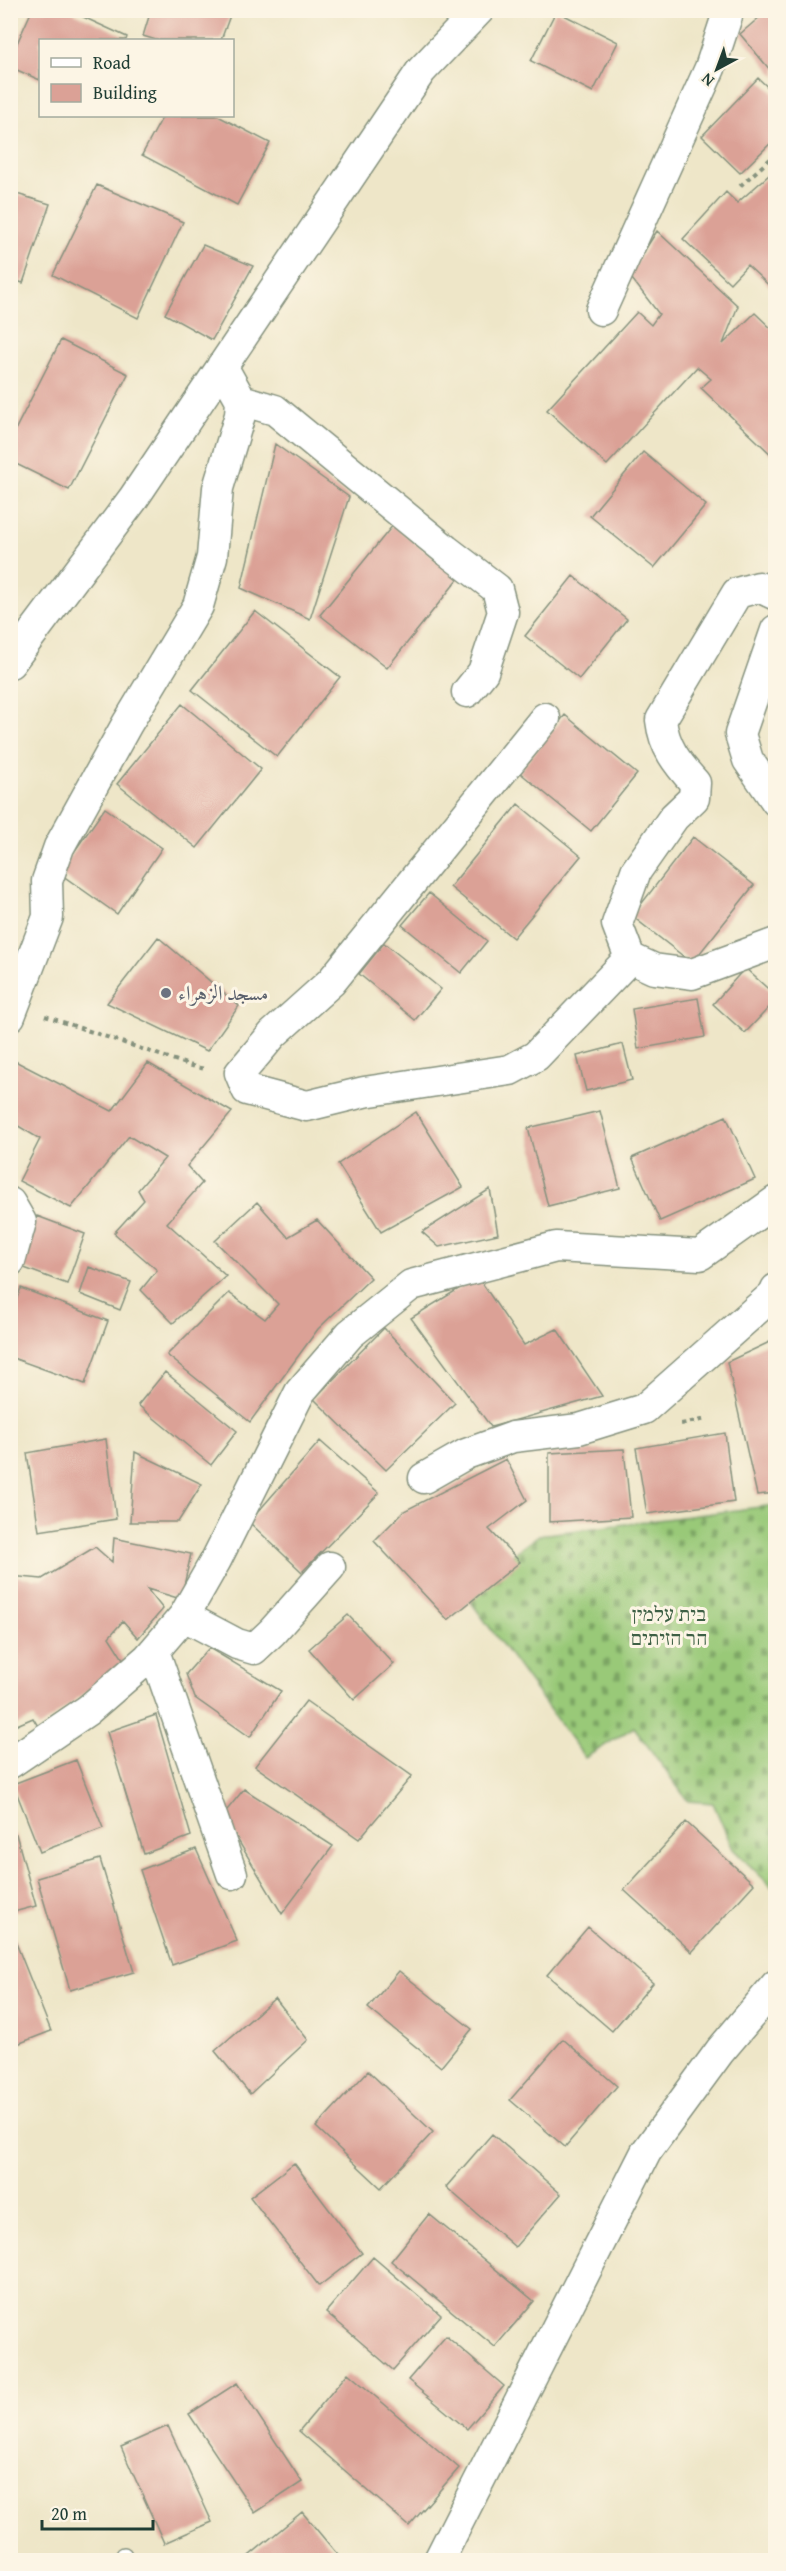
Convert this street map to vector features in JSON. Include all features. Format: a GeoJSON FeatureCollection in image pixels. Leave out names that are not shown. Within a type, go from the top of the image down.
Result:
{"type":"FeatureCollection","features":[{"type":"Feature","properties":{"kind":"street"},"geometry":{"type":"LineString","coordinates":[[602,310],[710,68],[727,16],[726,10]]}},
{"type":"Feature","properties":{"kind":"street"},"geometry":{"type":"LineString","coordinates":[[10,663],[133,499],[421,71],[479,11]]}},
{"type":"Feature","properties":{"kind":"street"},"geometry":{"type":"LineString","coordinates":[[13,1011],[48,917],[47,881],[58,847],[127,724],[198,606],[212,557],[218,488],[240,415],[241,400],[222,366]]}},
{"type":"Feature","properties":{"kind":"street"},"geometry":{"type":"LineString","coordinates":[[241,400],[275,410],[497,589],[503,612],[483,672],[467,692]]}},
{"type":"Feature","properties":{"kind":"street"},"geometry":{"type":"LineString","coordinates":[[776,595],[759,587],[736,593],[661,720],[663,738],[676,762],[695,783],[694,798],[674,817],[636,871],[617,924],[630,958],[654,969],[692,974],[776,944]]}},
{"type":"Feature","properties":{"kind":"street"},"geometry":{"type":"LineString","coordinates":[[776,630],[740,734],[748,760],[776,801]]}},
{"type":"Feature","properties":{"kind":"street"},"geometry":{"type":"LineString","coordinates":[[545,718],[331,982],[273,1034],[240,1073],[247,1090],[307,1106],[364,1092],[510,1070],[536,1056],[630,958]]}},
{"type":"Feature","properties":{"kind":"street"},"geometry":{"type":"LineString","coordinates":[[10,1763],[88,1710],[154,1651],[184,1616],[216,1560],[300,1392],[350,1334],[411,1286],[556,1247],[700,1255],[776,1201]]}},
{"type":"Feature","properties":{"kind":"street"},"geometry":{"type":"LineString","coordinates":[[10,1203],[21,1222],[10,1260]]}},
{"type":"Feature","properties":{"kind":"street"},"geometry":{"type":"LineString","coordinates":[[424,1478],[466,1454],[513,1437],[579,1430],[644,1409],[750,1317],[774,1294],[776,1289]]}},
{"type":"Feature","properties":{"kind":"street"},"geometry":{"type":"LineString","coordinates":[[184,1616],[237,1644],[254,1649],[330,1568]]}},
{"type":"Feature","properties":{"kind":"street"},"geometry":{"type":"LineString","coordinates":[[154,1651],[232,1874]]}},
{"type":"Feature","properties":{"kind":"street"},"geometry":{"type":"LineString","coordinates":[[439,2560],[646,2152],[720,2051],[776,1985]]}},
{"type":"Feature","properties":{"kind":"path"},"geometry":{"type":"LineString","coordinates":[[740,186],[776,154]]}},
{"type":"Feature","properties":{"kind":"path"},"geometry":{"type":"LineString","coordinates":[[13,1011],[195,1067],[240,1073]]}},
{"type":"Feature","properties":{"kind":"green space","name":"בית עלמין הר הזיתים"},"geometry":{"type":"Polygon","coordinates":[[[775,1505],[775,1890],[733,1849],[713,1803],[688,1801],[634,1727],[585,1758],[463,1591],[539,1535],[775,1505]]]}},
{"type":"Feature","properties":{"kind":"building"},"geometry":{"type":"Polygon","coordinates":[[[32,10],[68,10],[127,37],[126,39],[39,39],[39,80],[10,67],[10,59],[32,10]]]}},
{"type":"Feature","properties":{"kind":"building"},"geometry":{"type":"Polygon","coordinates":[[[151,10],[232,10],[221,39],[153,39],[143,36],[151,10]]]}},
{"type":"Feature","properties":{"kind":"building"},"geometry":{"type":"Polygon","coordinates":[[[768,10],[776,10],[776,77],[740,34],[768,10]]]}},
{"type":"Feature","properties":{"kind":"building"},"geometry":{"type":"Polygon","coordinates":[[[556,11],[618,42],[593,92],[531,61],[556,11]]]}},
{"type":"Feature","properties":{"kind":"building"},"geometry":{"type":"Polygon","coordinates":[[[758,78],[776,95],[776,138],[740,173],[702,136],[758,78]]]}},
{"type":"Feature","properties":{"kind":"building"},"geometry":{"type":"Polygon","coordinates":[[[162,117],[220,117],[270,143],[237,205],[142,155],[162,117]]]}},
{"type":"Feature","properties":{"kind":"building"},"geometry":{"type":"Polygon","coordinates":[[[776,169],[776,292],[747,265],[730,283],[683,239],[726,192],[737,203],[776,169]]]}},
{"type":"Feature","properties":{"kind":"building"},"geometry":{"type":"Polygon","coordinates":[[[97,185],[183,222],[138,318],[53,275],[97,185]]]}},
{"type":"Feature","properties":{"kind":"building"},"geometry":{"type":"Polygon","coordinates":[[[10,192],[50,204],[23,283],[10,279],[10,192]]]}},
{"type":"Feature","properties":{"kind":"building"},"geometry":{"type":"Polygon","coordinates":[[[657,231],[738,306],[723,344],[755,313],[776,333],[776,459],[701,388],[711,379],[697,367],[607,465],[547,410],[637,312],[651,325],[659,314],[629,275],[657,231]]]}},
{"type":"Feature","properties":{"kind":"building"},"geometry":{"type":"Polygon","coordinates":[[[203,245],[253,266],[212,340],[165,314],[203,245]]]}},
{"type":"Feature","properties":{"kind":"building"},"geometry":{"type":"Polygon","coordinates":[[[61,340],[128,374],[69,490],[10,461],[10,440],[61,340]]]}},
{"type":"Feature","properties":{"kind":"building"},"geometry":{"type":"Polygon","coordinates":[[[275,444],[349,497],[310,619],[241,588],[275,444]]]}},
{"type":"Feature","properties":{"kind":"building"},"geometry":{"type":"Polygon","coordinates":[[[643,452],[706,505],[654,568],[590,516],[643,452]]]}},
{"type":"Feature","properties":{"kind":"building"},"geometry":{"type":"Polygon","coordinates":[[[393,525],[459,578],[387,668],[320,615],[393,525]]]}},
{"type":"Feature","properties":{"kind":"building"},"geometry":{"type":"Polygon","coordinates":[[[573,576],[627,619],[579,679],[525,636],[573,576]]]}},
{"type":"Feature","properties":{"kind":"building"},"geometry":{"type":"Polygon","coordinates":[[[255,611],[340,677],[277,757],[192,690],[255,611]]]}},
{"type":"Feature","properties":{"kind":"building"},"geometry":{"type":"Polygon","coordinates":[[[182,704],[261,769],[197,848],[117,784],[182,704]]]}},
{"type":"Feature","properties":{"kind":"building"},"geometry":{"type":"Polygon","coordinates":[[[565,715],[637,774],[591,831],[519,772],[565,715]]]}},
{"type":"Feature","properties":{"kind":"building"},"geometry":{"type":"Polygon","coordinates":[[[518,804],[581,856],[513,938],[450,887],[518,804]]]}},
{"type":"Feature","properties":{"kind":"building"},"geometry":{"type":"Polygon","coordinates":[[[105,808],[162,848],[117,914],[59,873],[105,808]]]}},
{"type":"Feature","properties":{"kind":"building"},"geometry":{"type":"Polygon","coordinates":[[[693,837],[754,885],[692,963],[632,916],[693,837]]]}},
{"type":"Feature","properties":{"kind":"building"},"geometry":{"type":"Polygon","coordinates":[[[429,893],[487,941],[461,973],[402,925],[429,893]]]}},
{"type":"Feature","properties":{"kind":"building"},"geometry":{"type":"Polygon","coordinates":[[[158,937],[239,1006],[207,1051],[107,1003],[158,937]]]}},
{"type":"Feature","properties":{"kind":"building"},"geometry":{"type":"Polygon","coordinates":[[[384,943],[441,989],[415,1020],[359,974],[384,943]]]}},
{"type":"Feature","properties":{"kind":"building"},"geometry":{"type":"Polygon","coordinates":[[[745,968],[776,996],[776,1000],[745,1033],[713,1004],[745,968]]]}},
{"type":"Feature","properties":{"kind":"building"},"geometry":{"type":"Polygon","coordinates":[[[698,998],[705,1037],[638,1049],[632,1009],[698,998]]]}},
{"type":"Feature","properties":{"kind":"building"},"geometry":{"type":"Polygon","coordinates":[[[623,1044],[632,1080],[586,1091],[577,1056],[623,1044]]]}},
{"type":"Feature","properties":{"kind":"building"},"geometry":{"type":"Polygon","coordinates":[[[15,1061],[112,1111],[148,1063],[232,1112],[187,1166],[202,1183],[167,1223],[226,1276],[173,1323],[141,1290],[157,1270],[114,1233],[144,1200],[138,1190],[165,1158],[129,1136],[71,1208],[19,1181],[40,1139],[10,1121],[10,1071],[15,1061]]]}},
{"type":"Feature","properties":{"kind":"building"},"geometry":{"type":"Polygon","coordinates":[[[600,1111],[620,1188],[548,1206],[528,1128],[600,1111]]]}},
{"type":"Feature","properties":{"kind":"building"},"geometry":{"type":"Polygon","coordinates":[[[416,1112],[463,1187],[381,1232],[338,1164],[416,1112]]]}},
{"type":"Feature","properties":{"kind":"building"},"geometry":{"type":"Polygon","coordinates":[[[726,1116],[755,1179],[660,1221],[632,1158],[726,1116]]]}},
{"type":"Feature","properties":{"kind":"building"},"geometry":{"type":"Polygon","coordinates":[[[490,1189],[498,1234],[439,1247],[422,1232],[490,1189]]]}},
{"type":"Feature","properties":{"kind":"building"},"geometry":{"type":"Polygon","coordinates":[[[257,1202],[288,1237],[317,1220],[371,1278],[318,1329],[250,1422],[167,1355],[229,1293],[265,1319],[278,1304],[215,1241],[257,1202]]]}},
{"type":"Feature","properties":{"kind":"building"},"geometry":{"type":"Polygon","coordinates":[[[37,1216],[85,1234],[67,1284],[19,1266],[37,1216]]]}},
{"type":"Feature","properties":{"kind":"building"},"geometry":{"type":"Polygon","coordinates":[[[89,1267],[131,1282],[120,1310],[80,1294],[89,1267]]]}},
{"type":"Feature","properties":{"kind":"building"},"geometry":{"type":"Polygon","coordinates":[[[478,1277],[524,1345],[557,1329],[602,1396],[491,1427],[411,1318],[478,1277]]]}},
{"type":"Feature","properties":{"kind":"building"},"geometry":{"type":"Polygon","coordinates":[[[21,1288],[108,1321],[85,1384],[10,1357],[10,1316],[21,1288]]]}},
{"type":"Feature","properties":{"kind":"building"},"geometry":{"type":"Polygon","coordinates":[[[384,1328],[455,1403],[386,1470],[314,1399],[384,1328]]]}},
{"type":"Feature","properties":{"kind":"building"},"geometry":{"type":"Polygon","coordinates":[[[776,1339],[776,1493],[757,1495],[727,1362],[776,1339]]]}},
{"type":"Feature","properties":{"kind":"building"},"geometry":{"type":"Polygon","coordinates":[[[165,1372],[237,1431],[211,1465],[138,1405],[165,1372]]]}},
{"type":"Feature","properties":{"kind":"building"},"geometry":{"type":"Polygon","coordinates":[[[725,1433],[734,1502],[647,1514],[636,1448],[725,1433]]]}},
{"type":"Feature","properties":{"kind":"building"},"geometry":{"type":"Polygon","coordinates":[[[106,1439],[116,1519],[39,1531],[27,1453],[106,1439]]]}},
{"type":"Feature","properties":{"kind":"building"},"geometry":{"type":"Polygon","coordinates":[[[320,1441],[379,1493],[302,1572],[249,1522],[320,1441]]]}},
{"type":"Feature","properties":{"kind":"building"},"geometry":{"type":"Polygon","coordinates":[[[624,1449],[631,1517],[549,1522],[549,1453],[624,1449]]]}},
{"type":"Feature","properties":{"kind":"building"},"geometry":{"type":"Polygon","coordinates":[[[135,1452],[202,1484],[178,1522],[130,1522],[135,1452]]]}},
{"type":"Feature","properties":{"kind":"building"},"geometry":{"type":"Polygon","coordinates":[[[506,1459],[527,1500],[489,1529],[520,1562],[448,1620],[374,1541],[404,1511],[506,1459]]]}},
{"type":"Feature","properties":{"kind":"building"},"geometry":{"type":"Polygon","coordinates":[[[114,1538],[191,1554],[181,1599],[147,1589],[163,1609],[138,1638],[123,1621],[109,1637],[125,1662],[39,1728],[33,1718],[10,1728],[10,1576],[42,1579],[95,1547],[112,1562],[114,1538]]]}},
{"type":"Feature","properties":{"kind":"building"},"geometry":{"type":"Polygon","coordinates":[[[348,1615],[394,1664],[354,1700],[309,1649],[348,1615]]]}},
{"type":"Feature","properties":{"kind":"building"},"geometry":{"type":"Polygon","coordinates":[[[209,1648],[281,1691],[250,1737],[195,1698],[186,1674],[209,1648]]]}},
{"type":"Feature","properties":{"kind":"building"},"geometry":{"type":"Polygon","coordinates":[[[306,1701],[412,1776],[359,1839],[255,1766],[306,1701]]]}},
{"type":"Feature","properties":{"kind":"building"},"geometry":{"type":"Polygon","coordinates":[[[156,1715],[191,1836],[144,1854],[107,1732],[156,1715]]]}},
{"type":"Feature","properties":{"kind":"building"},"geometry":{"type":"Polygon","coordinates":[[[76,1760],[103,1828],[40,1852],[13,1784],[76,1760]]]}},
{"type":"Feature","properties":{"kind":"building"},"geometry":{"type":"Polygon","coordinates":[[[244,1789],[333,1846],[282,1914],[223,1815],[244,1789]]]}},
{"type":"Feature","properties":{"kind":"building"},"geometry":{"type":"Polygon","coordinates":[[[686,1822],[754,1884],[692,1952],[624,1890],[686,1822]]]}},
{"type":"Feature","properties":{"kind":"building"},"geometry":{"type":"Polygon","coordinates":[[[16,1834],[36,1906],[10,1913],[10,1836],[16,1834]]]}},
{"type":"Feature","properties":{"kind":"building"},"geometry":{"type":"Polygon","coordinates":[[[196,1849],[237,1941],[172,1965],[140,1870],[196,1849]]]}},
{"type":"Feature","properties":{"kind":"building"},"geometry":{"type":"Polygon","coordinates":[[[100,1859],[134,1972],[70,1990],[37,1878],[100,1859]]]}},
{"type":"Feature","properties":{"kind":"building"},"geometry":{"type":"Polygon","coordinates":[[[588,1927],[653,1983],[612,2031],[547,1975],[588,1927]]]}},
{"type":"Feature","properties":{"kind":"building"},"geometry":{"type":"Polygon","coordinates":[[[14,1938],[51,2031],[10,2047],[10,1939],[14,1938]]]}},
{"type":"Feature","properties":{"kind":"building"},"geometry":{"type":"Polygon","coordinates":[[[399,1971],[472,2029],[441,2067],[368,2008],[399,1971]]]}},
{"type":"Feature","properties":{"kind":"building"},"geometry":{"type":"Polygon","coordinates":[[[275,1998],[308,2040],[250,2094],[215,2051],[275,1998]]]}},
{"type":"Feature","properties":{"kind":"building"},"geometry":{"type":"Polygon","coordinates":[[[563,2039],[617,2086],[565,2147],[510,2100],[563,2039]]]}},
{"type":"Feature","properties":{"kind":"building"},"geometry":{"type":"Polygon","coordinates":[[[368,2071],[433,2132],[381,2188],[316,2127],[368,2071]]]}},
{"type":"Feature","properties":{"kind":"building"},"geometry":{"type":"Polygon","coordinates":[[[492,2134],[561,2194],[515,2247],[446,2187],[492,2134]]]}},
{"type":"Feature","properties":{"kind":"building"},"geometry":{"type":"Polygon","coordinates":[[[294,2163],[362,2253],[319,2286],[250,2197],[294,2163]]]}},
{"type":"Feature","properties":{"kind":"building"},"geometry":{"type":"Polygon","coordinates":[[[429,2214],[534,2301],[495,2347],[391,2261],[429,2214]]]}},
{"type":"Feature","properties":{"kind":"building"},"geometry":{"type":"Polygon","coordinates":[[[373,2257],[441,2315],[393,2370],[326,2312],[373,2257]]]}},
{"type":"Feature","properties":{"kind":"building"},"geometry":{"type":"Polygon","coordinates":[[[446,2336],[504,2386],[467,2429],[408,2380],[446,2336]]]}},
{"type":"Feature","properties":{"kind":"building"},"geometry":{"type":"Polygon","coordinates":[[[348,2373],[459,2468],[409,2526],[299,2431],[348,2373]]]}},
{"type":"Feature","properties":{"kind":"building"},"geometry":{"type":"Polygon","coordinates":[[[237,2383],[302,2482],[255,2513],[189,2414],[237,2383]]]}},
{"type":"Feature","properties":{"kind":"building"},"geometry":{"type":"Polygon","coordinates":[[[168,2426],[212,2522],[164,2543],[121,2447],[168,2426]]]}},
{"type":"Feature","properties":{"kind":"building"},"geometry":{"type":"Polygon","coordinates":[[[302,2512],[342,2560],[244,2560],[302,2512]]]}},
{"type":"Feature","properties":{"kind":"place","name":"مسجد الزهراء"},"geometry":{"type":"Point","coordinates":[166,993]}}]}
